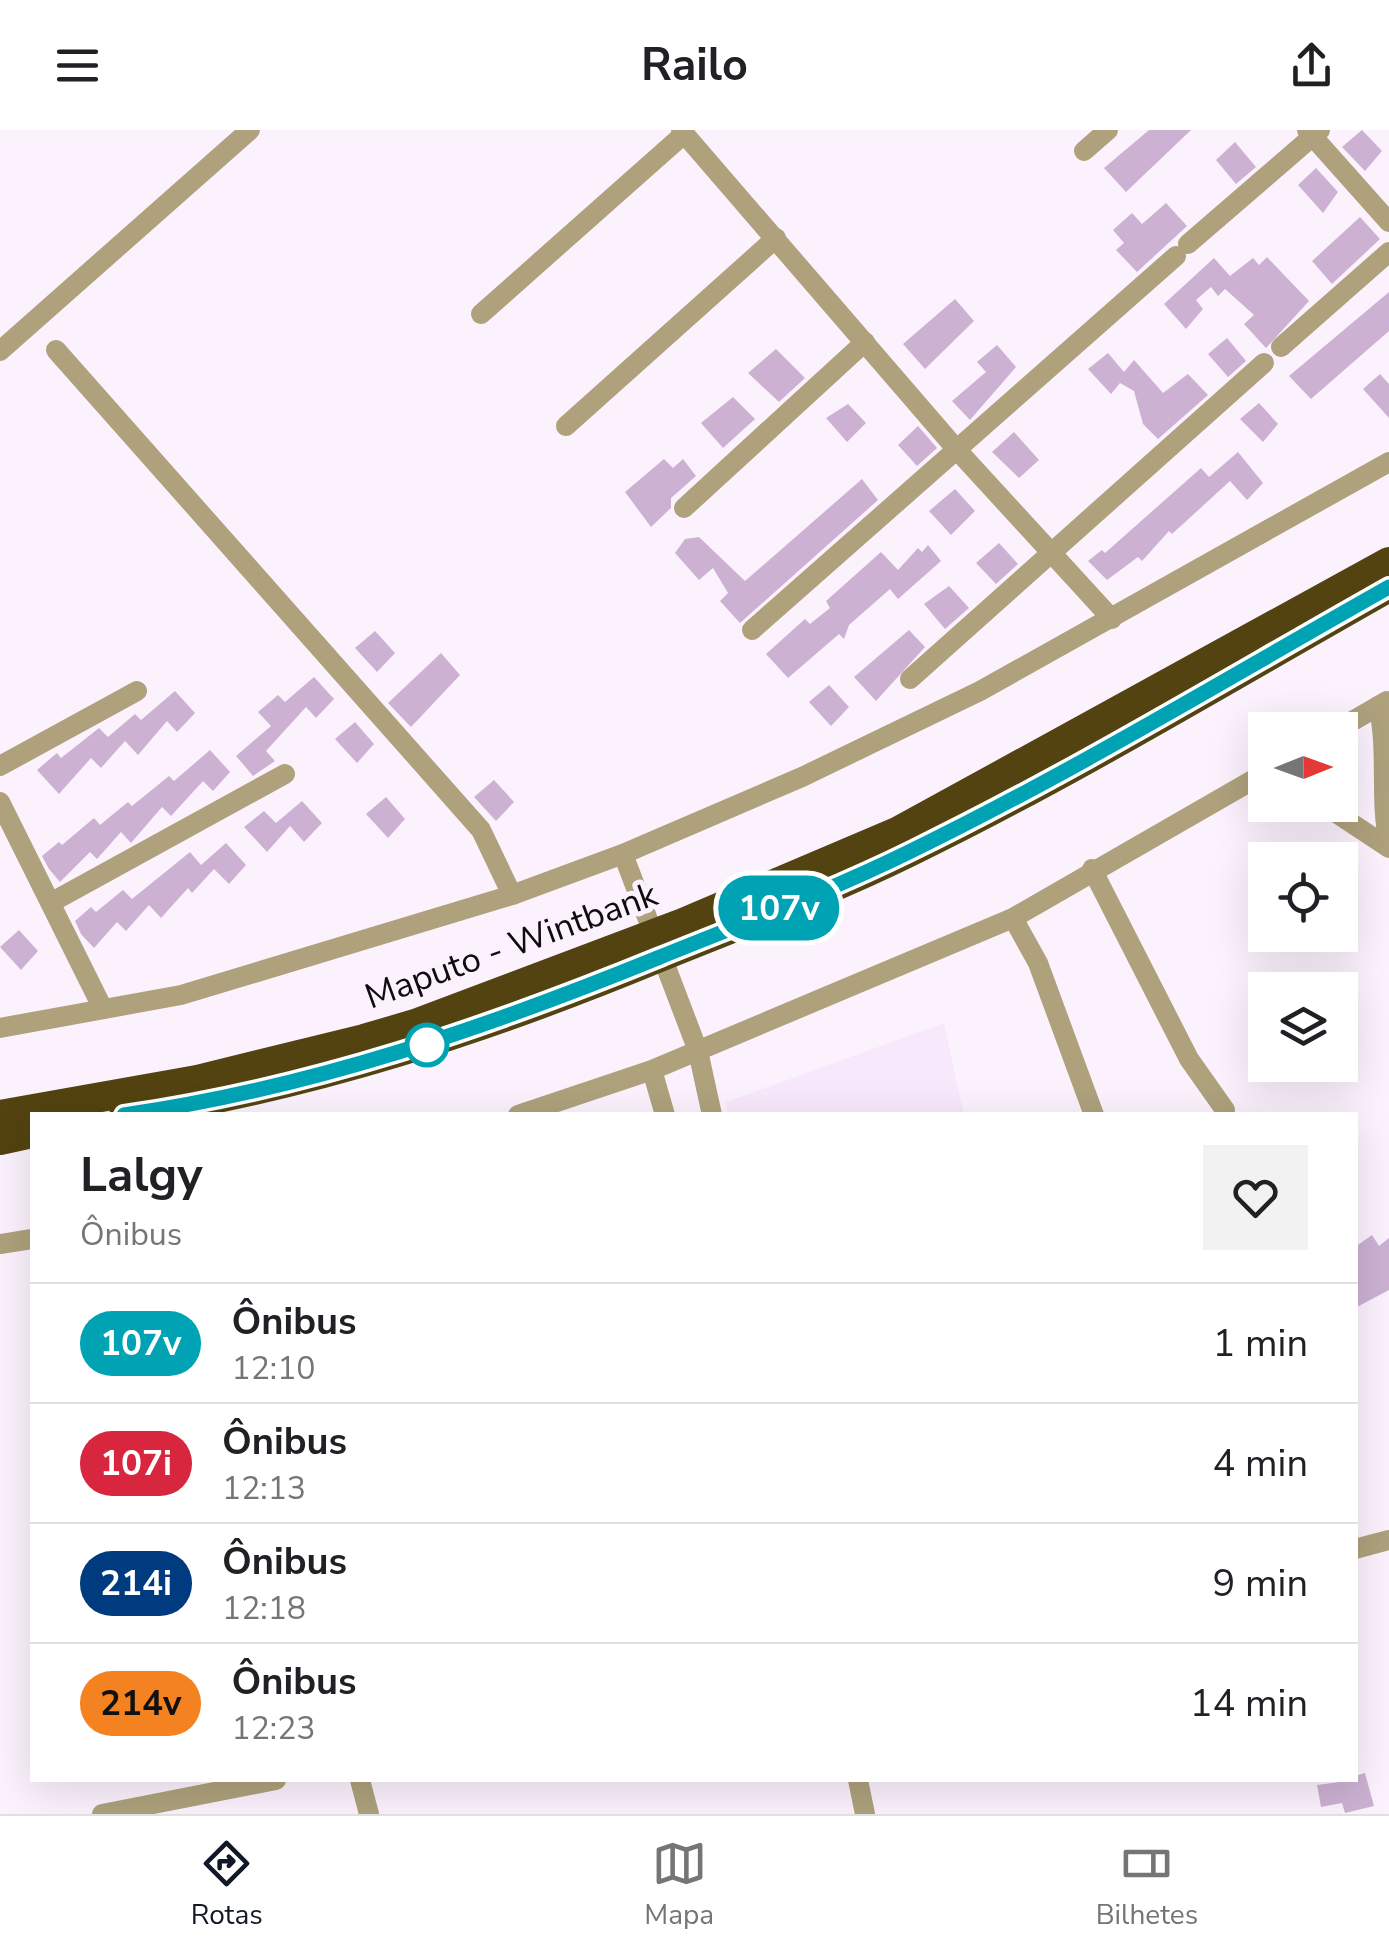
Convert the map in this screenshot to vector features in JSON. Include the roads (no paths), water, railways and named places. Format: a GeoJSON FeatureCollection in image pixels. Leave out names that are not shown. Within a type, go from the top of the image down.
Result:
{"type":"FeatureCollection","features":[{"type":"Feature","properties":{"kind":"highway","name":"Maputo - Wintbank"},"geometry":{"type":"LineString","coordinates":[[140,1112],[286,1084],[422,1047],[550,1004],[658,945],[899,830],[1389,562]]}},
{"type":"Feature","properties":{"kind":"highway","name":"Maputo - Wintbank"},"geometry":{"type":"LineString","coordinates":[[0,1115],[197,1080],[364,1039],[658,945],[910,852],[1389,587]]}},
{"type":"Feature","properties":{"kind":"highway"},"geometry":{"type":"LineString","coordinates":[[0,1140],[30,1133]]}},
{"type":"Feature","properties":{"kind":"street"},"geometry":{"type":"LineString","coordinates":[[0,350],[250,130]]}},
{"type":"Feature","properties":{"kind":"street"},"geometry":{"type":"LineString","coordinates":[[1084,151],[1108,130]]}},
{"type":"Feature","properties":{"kind":"street"},"geometry":{"type":"LineString","coordinates":[[481,314],[682,132],[958,452],[1112,620]]}},
{"type":"Feature","properties":{"kind":"street"},"geometry":{"type":"LineString","coordinates":[[752,630],[958,452],[1313,132],[1389,222]]}},
{"type":"Feature","properties":{"kind":"street"},"geometry":{"type":"LineString","coordinates":[[566,426],[776,238]]}},
{"type":"Feature","properties":{"kind":"street"},"geometry":{"type":"LineString","coordinates":[[1281,347],[1389,252]]}},
{"type":"Feature","properties":{"kind":"street"},"geometry":{"type":"LineString","coordinates":[[684,508],[865,342]]}},
{"type":"Feature","properties":{"kind":"street"},"geometry":{"type":"LineString","coordinates":[[56,350],[482,830],[512,895]]}},
{"type":"Feature","properties":{"kind":"street"},"geometry":{"type":"LineString","coordinates":[[910,680],[1264,363]]}},
{"type":"Feature","properties":{"kind":"street"},"geometry":{"type":"LineString","coordinates":[[0,1028],[180,995],[512,895],[623,854],[802,777],[980,690],[1112,620],[1389,462]]}},
{"type":"Feature","properties":{"kind":"street"},"geometry":{"type":"LineString","coordinates":[[0,766],[137,692]]}},
{"type":"Feature","properties":{"kind":"street"},"geometry":{"type":"LineString","coordinates":[[1358,718],[1383,703],[1388,730],[1384,816],[1389,846]]}},
{"type":"Feature","properties":{"kind":"street"},"geometry":{"type":"LineString","coordinates":[[52,902],[286,774]]}},
{"type":"Feature","properties":{"kind":"street"},"geometry":{"type":"LineString","coordinates":[[527,1112],[652,1070],[1013,918],[1092,869],[1155,838],[1248,783]]}},
{"type":"Feature","properties":{"kind":"street"},"geometry":{"type":"LineString","coordinates":[[0,802],[103,1009]]}},
{"type":"Feature","properties":{"kind":"street"},"geometry":{"type":"LineString","coordinates":[[1351,822],[1389,846]]}},
{"type":"Feature","properties":{"kind":"street"},"geometry":{"type":"LineString","coordinates":[[623,854],[698,1051],[711,1112]]}},
{"type":"Feature","properties":{"kind":"street"},"geometry":{"type":"LineString","coordinates":[[1092,869],[1189,1059],[1225,1110]]}},
{"type":"Feature","properties":{"kind":"street"},"geometry":{"type":"LineString","coordinates":[[1013,918],[1038,963],[1093,1112]]}},
{"type":"Feature","properties":{"kind":"street"},"geometry":{"type":"LineString","coordinates":[[652,1070],[664,1112]]}},
{"type":"Feature","properties":{"kind":"street"},"geometry":{"type":"LineString","coordinates":[[0,1244],[30,1239]]}},
{"type":"Feature","properties":{"kind":"street"},"geometry":{"type":"LineString","coordinates":[[1358,1548],[1389,1540]]}},
{"type":"Feature","properties":{"kind":"street"},"geometry":{"type":"LineString","coordinates":[[102,1814],[266,1782]]}},
{"type":"Feature","properties":{"kind":"street"},"geometry":{"type":"LineString","coordinates":[[361,1782],[369,1814]]}},
{"type":"Feature","properties":{"kind":"street"},"geometry":{"type":"LineString","coordinates":[[858,1782],[865,1814]]}}]}
